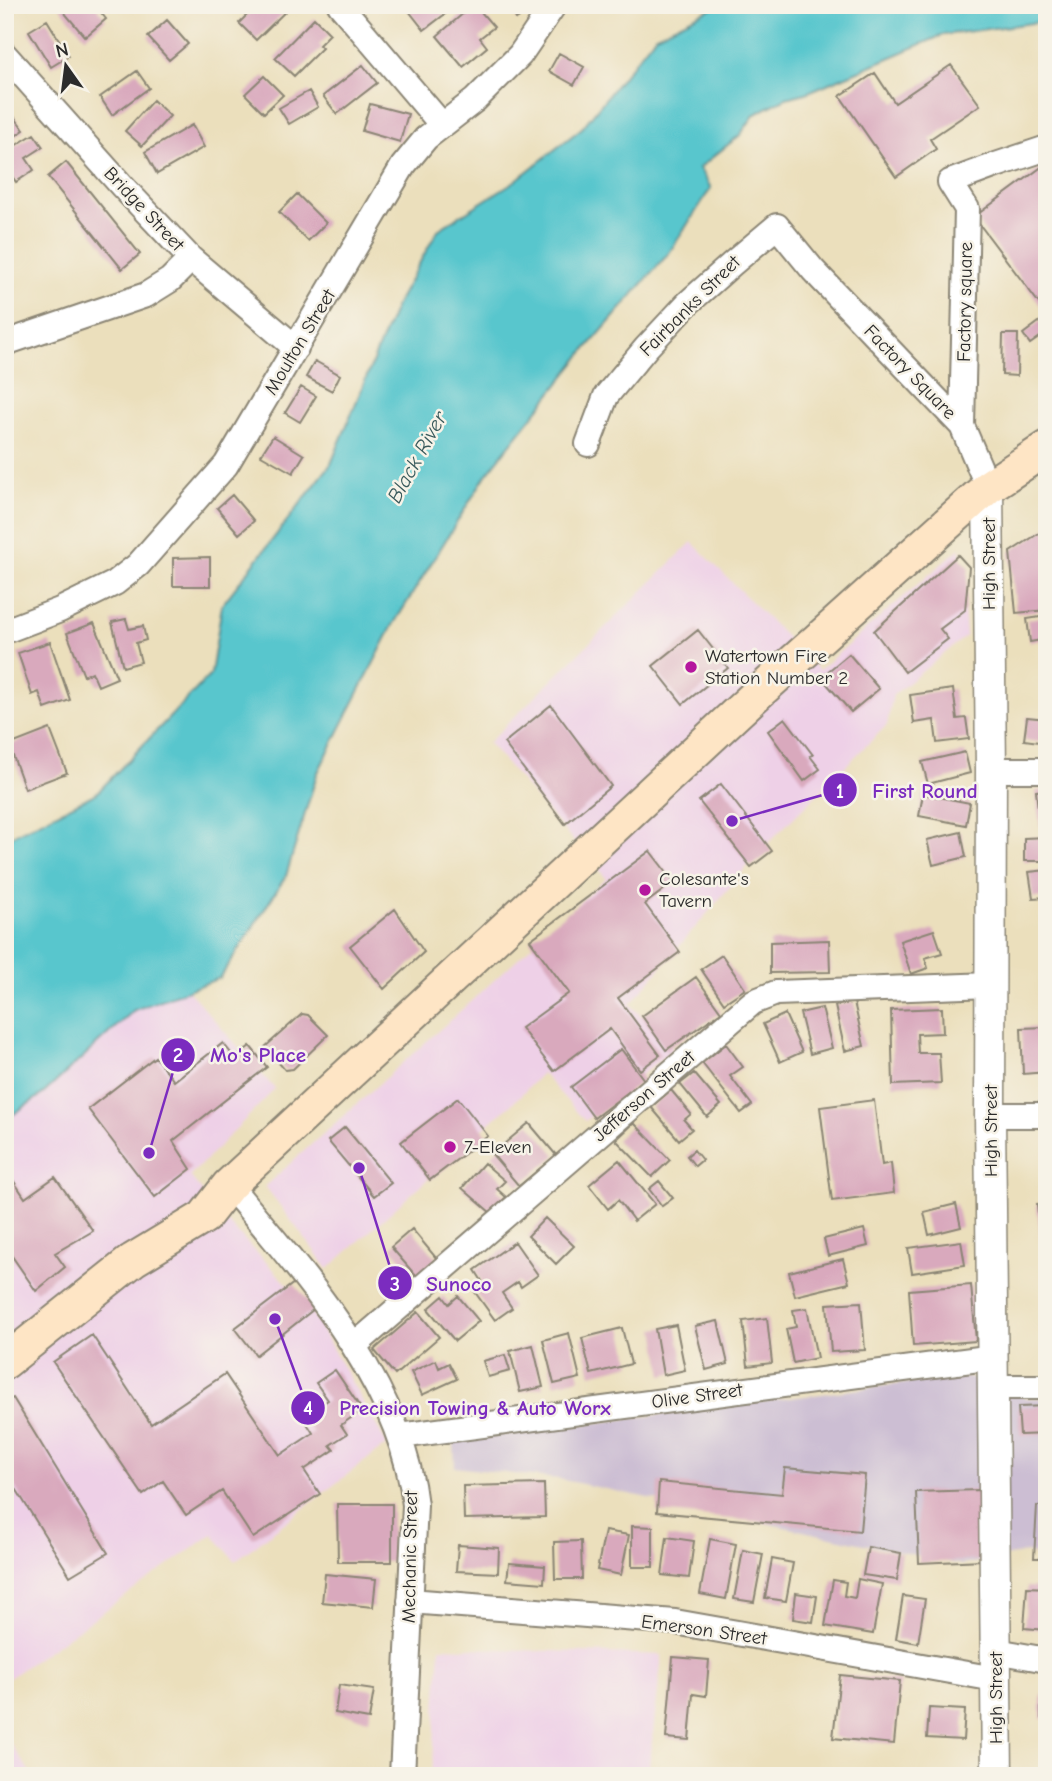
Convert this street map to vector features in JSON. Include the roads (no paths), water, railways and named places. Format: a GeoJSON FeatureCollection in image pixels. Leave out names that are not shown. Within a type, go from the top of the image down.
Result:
{"type":"FeatureCollection","features":[{"type":"Feature","properties":{"kind":"main road"},"geometry":{"type":"LineString","coordinates":[[5,1362],[148,1250],[161,1222],[189,1199],[229,1185],[756,695],[988,487],[1047,449]]}},
{"type":"Feature","properties":{"kind":"street"},"geometry":{"type":"LineString","coordinates":[[340,5],[442,125]]}},
{"type":"Feature","properties":{"kind":"street","name":"Moulton Street"},"geometry":{"type":"LineString","coordinates":[[5,631],[60,610],[115,583],[138,565],[226,465],[403,166],[426,138],[475,100],[520,55],[554,5]]}},
{"type":"Feature","properties":{"kind":"street","name":"Bridge Street"},"geometry":{"type":"LineString","coordinates":[[5,55],[191,259],[296,348]]}},
{"type":"Feature","properties":{"kind":"street","name":"Factory square"},"geometry":{"type":"LineString","coordinates":[[962,426],[967,209],[950,183],[1047,148]]}},
{"type":"Feature","properties":{"kind":"street","name":"Fairbanks Street"},"geometry":{"type":"LineString","coordinates":[[588,444],[606,396],[646,348],[688,303],[777,226],[813,270]]}},
{"type":"Feature","properties":{"kind":"street"},"geometry":{"type":"LineString","coordinates":[[5,343],[146,295],[170,280],[191,259]]}},
{"type":"Feature","properties":{"kind":"street","name":"Factory Square"},"geometry":{"type":"LineString","coordinates":[[813,270],[962,426],[988,487]]}},
{"type":"Feature","properties":{"kind":"street","name":"High Street"},"geometry":{"type":"LineString","coordinates":[[988,487],[990,1115],[997,1776]]}},
{"type":"Feature","properties":{"kind":"street"},"geometry":{"type":"LineString","coordinates":[[990,770],[1047,770]]}},
{"type":"Feature","properties":{"kind":"street","name":"Jefferson Street"},"geometry":{"type":"LineString","coordinates":[[354,1346],[753,1002],[776,993],[991,985]]}},
{"type":"Feature","properties":{"kind":"street"},"geometry":{"type":"LineString","coordinates":[[990,1115],[1047,1115]]}},
{"type":"Feature","properties":{"kind":"street","name":"Mechanic Street"},"geometry":{"type":"LineString","coordinates":[[229,1185],[311,1285],[354,1346],[400,1436],[414,1489],[415,1505],[402,1776]]}},
{"type":"Feature","properties":{"kind":"street","name":"Olive Street"},"geometry":{"type":"LineString","coordinates":[[400,1436],[994,1357]]}},
{"type":"Feature","properties":{"kind":"street"},"geometry":{"type":"LineString","coordinates":[[994,1387],[1047,1387]]}},
{"type":"Feature","properties":{"kind":"street","name":"Emerson Street"},"geometry":{"type":"LineString","coordinates":[[410,1601],[675,1622],[996,1665],[1047,1660]]}},
{"type":"Feature","properties":{"kind":"water","name":"Black River"},"geometry":{"type":"Polygon","coordinates":[[[718,5],[1047,5],[1047,21],[943,35],[806,93],[786,98],[755,114],[740,135],[699,168],[711,188],[669,253],[587,348],[486,475],[393,625],[317,774],[286,876],[220,978],[134,1010],[44,1093],[5,1120],[5,839],[97,793],[211,674],[222,605],[331,464],[396,305],[438,230],[515,181],[582,128],[656,35],[718,5]]]}},
{"type":"Feature","properties":{"kind":"place","name":"Watertown Fire Station Number 2"},"geometry":{"type":"Point","coordinates":[691,667]}},
{"type":"Feature","properties":{"kind":"place","name":"First Round"},"geometry":{"type":"Point","coordinates":[732,821]}},
{"type":"Feature","properties":{"kind":"place","name":"Colesante's Tavern"},"geometry":{"type":"Point","coordinates":[645,890]}},
{"type":"Feature","properties":{"kind":"place","name":"7-Eleven"},"geometry":{"type":"Point","coordinates":[450,1147]}},
{"type":"Feature","properties":{"kind":"place","name":"Mo's Place"},"geometry":{"type":"Point","coordinates":[149,1153]}},
{"type":"Feature","properties":{"kind":"place","name":"Sunoco"},"geometry":{"type":"Point","coordinates":[359,1168]}},
{"type":"Feature","properties":{"kind":"place","name":"Precision Towing & Auto Worx"},"geometry":{"type":"Point","coordinates":[275,1319]}}]}
